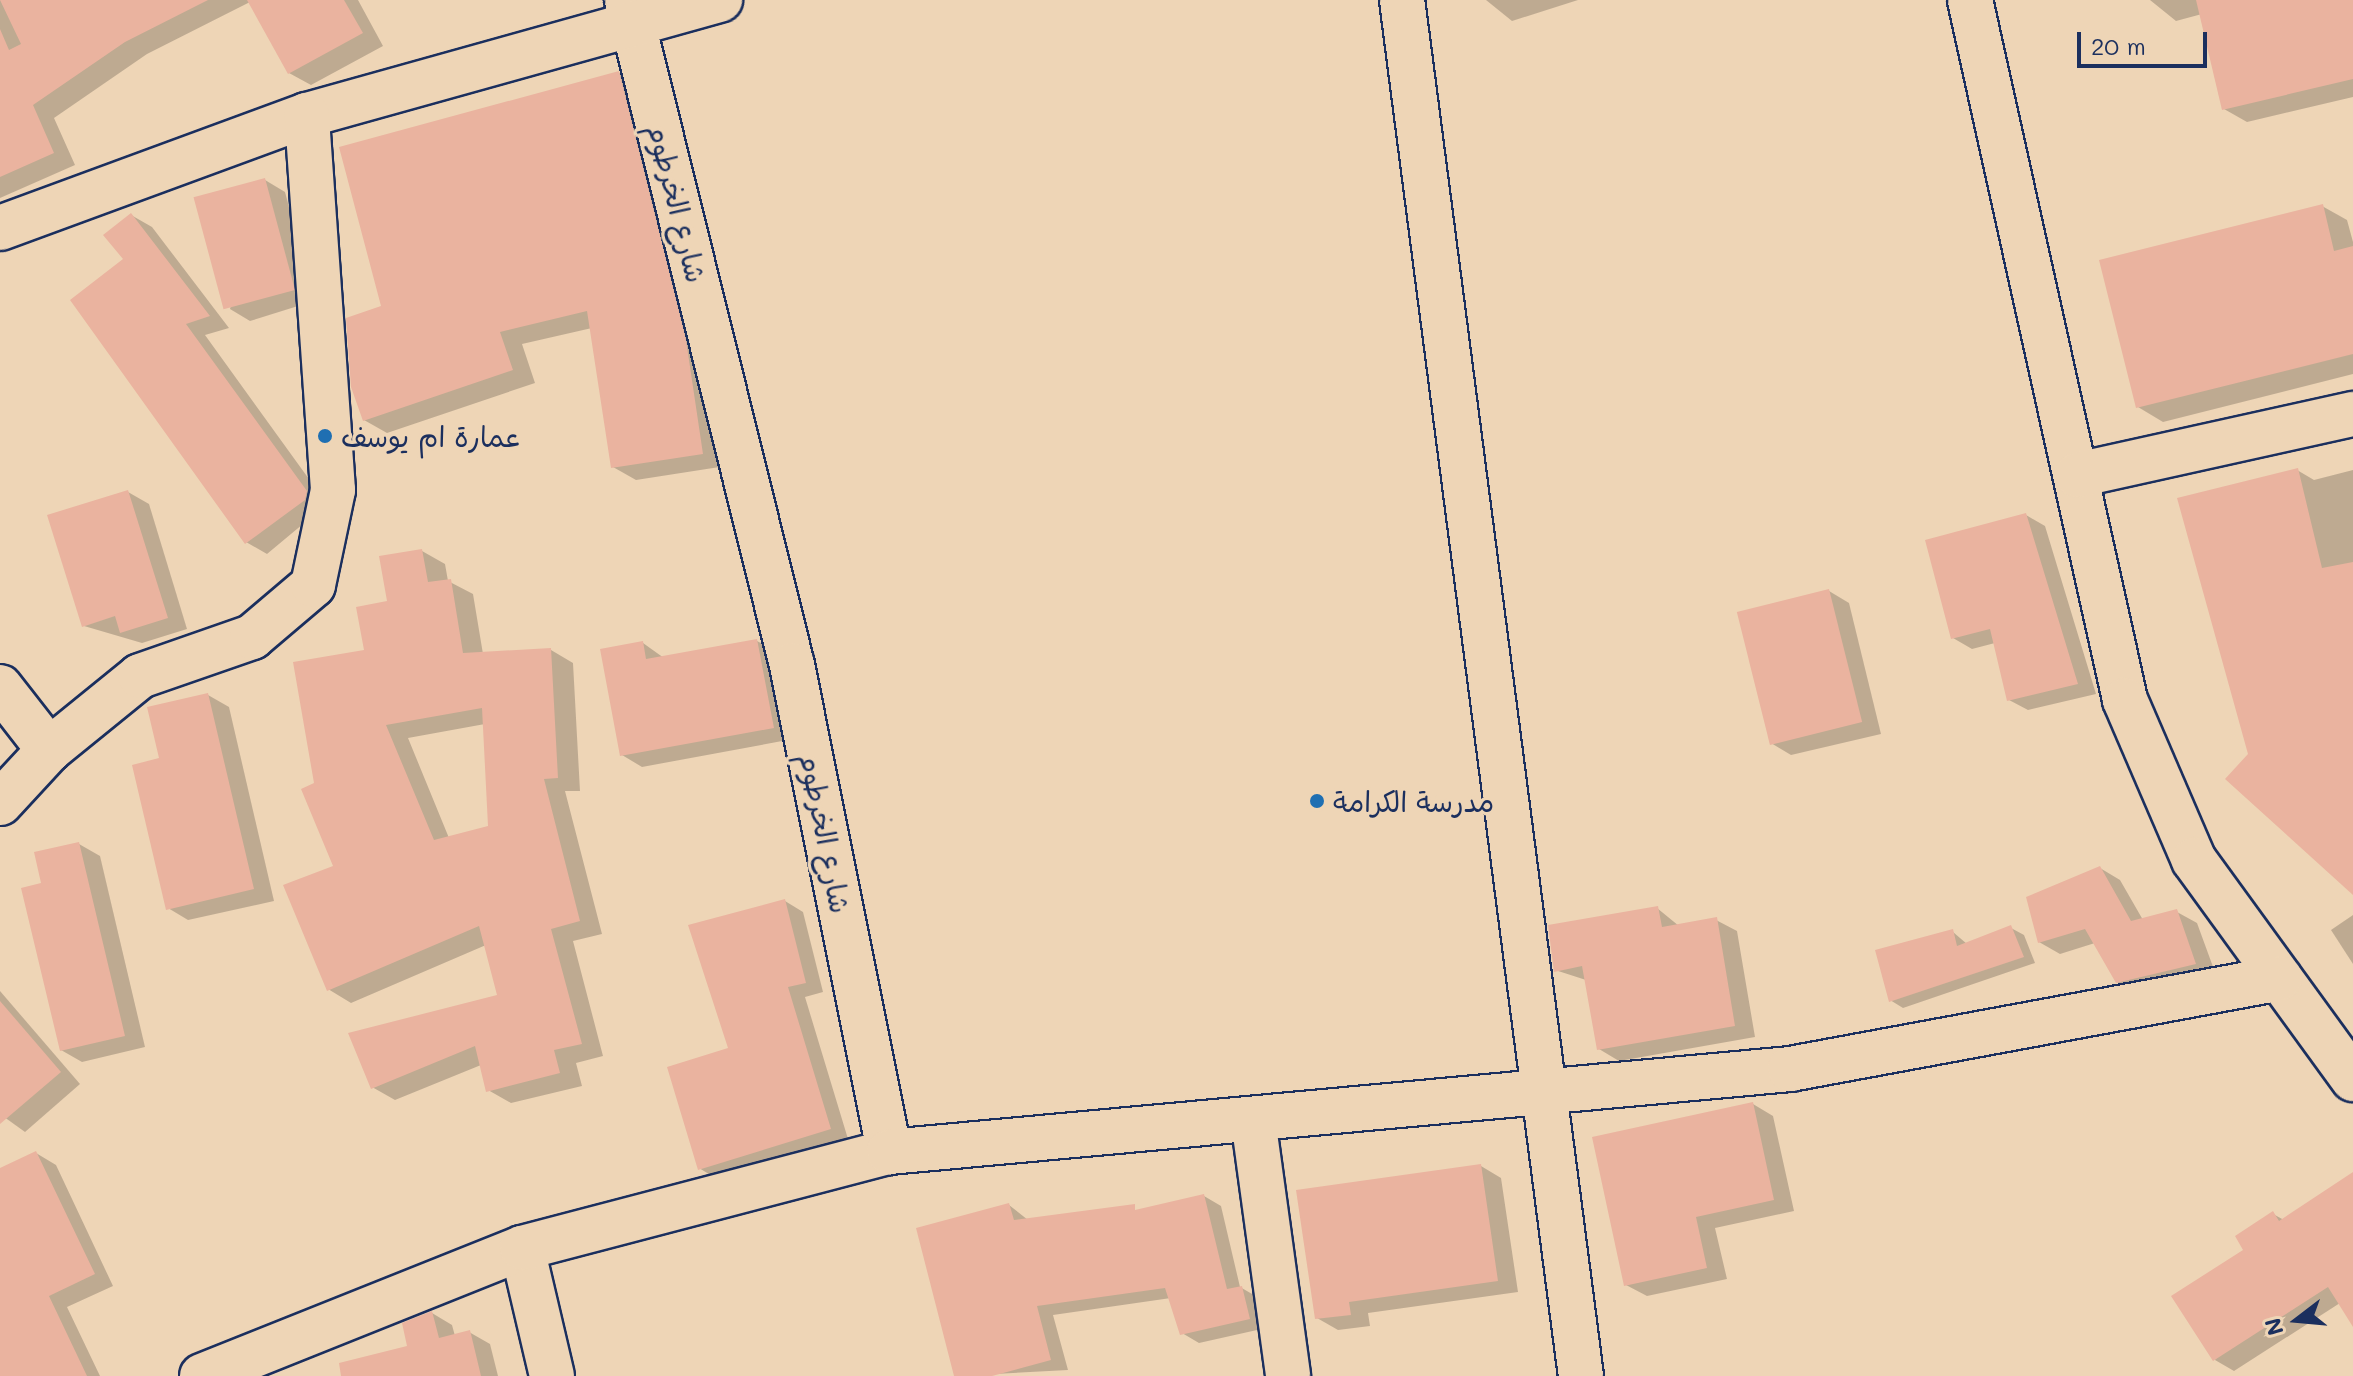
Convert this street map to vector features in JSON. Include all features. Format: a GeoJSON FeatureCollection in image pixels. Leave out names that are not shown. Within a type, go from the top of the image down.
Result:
{"type":"FeatureCollection","features":[{"type":"Feature","properties":{"kind":"street"},"geometry":{"type":"LineString","coordinates":[[0,228],[307,115],[630,11],[720,0]]}},
{"type":"Feature","properties":{"kind":"street"},"geometry":{"type":"LineString","coordinates":[[1402,0],[1581,1376]]}},
{"type":"Feature","properties":{"kind":"street"},"geometry":{"type":"LineString","coordinates":[[1970,0],[2125,700],[2194,860],[2353,1079]]}},
{"type":"Feature","properties":{"kind":"street","name":"شارع الخرطوم"},"geometry":{"type":"LineString","coordinates":[[630,11],[792,665],[889,1152]]}},
{"type":"Feature","properties":{"kind":"street"},"geometry":{"type":"LineString","coordinates":[[0,803],[49,750],[140,676],[252,637],[313,585],[333,490],[307,115]]}},
{"type":"Feature","properties":{"kind":"street"},"geometry":{"type":"LineString","coordinates":[[2077,475],[2353,414]]}},
{"type":"Feature","properties":{"kind":"street"},"geometry":{"type":"LineString","coordinates":[[0,687],[49,750]]}},
{"type":"Feature","properties":{"kind":"street"},"geometry":{"type":"LineString","coordinates":[[202,1376],[522,1248],[889,1152],[1790,1069],[2280,978]]}},
{"type":"Feature","properties":{"kind":"street"},"geometry":{"type":"LineString","coordinates":[[1253,1119],[1288,1376]]}},
{"type":"Feature","properties":{"kind":"street"},"geometry":{"type":"LineString","coordinates":[[522,1248],[552,1376]]}},
{"type":"Feature","properties":{"kind":"building"},"geometry":{"type":"Polygon","coordinates":[[[0,0],[208,0],[125,42],[33,105],[54,153],[0,177],[0,29],[9,50],[21,44],[0,0]]]}},
{"type":"Feature","properties":{"kind":"building"},"geometry":{"type":"Polygon","coordinates":[[[247,0],[344,0],[363,33],[288,74],[247,0]]]}},
{"type":"Feature","properties":{"kind":"building"},"geometry":{"type":"Polygon","coordinates":[[[2196,0],[2353,0],[2353,79],[2222,110],[2196,0]]]}},
{"type":"Feature","properties":{"kind":"building"},"geometry":{"type":"Polygon","coordinates":[[[619,71],[686,340],[703,454],[611,468],[587,311],[500,332],[513,370],[363,421],[351,387],[346,318],[381,306],[339,147],[619,71]]]}},
{"type":"Feature","properties":{"kind":"building"},"geometry":{"type":"Polygon","coordinates":[[[265,178],[295,290],[224,309],[194,197],[265,178]]]}},
{"type":"Feature","properties":{"kind":"building"},"geometry":{"type":"Polygon","coordinates":[[[2323,204],[2334,251],[2353,246],[2353,354],[2136,408],[2099,260],[2323,204]]]}},
{"type":"Feature","properties":{"kind":"building"},"geometry":{"type":"Polygon","coordinates":[[[131,213],[210,316],[186,324],[307,491],[305,500],[245,544],[70,300],[123,259],[103,235],[131,213]]]}},
{"type":"Feature","properties":{"kind":"building"},"geometry":{"type":"Polygon","coordinates":[[[2298,468],[2322,568],[2353,562],[2353,895],[2225,779],[2248,754],[2177,498],[2298,468]]]}},
{"type":"Feature","properties":{"kind":"building"},"geometry":{"type":"Polygon","coordinates":[[[128,490],[168,618],[120,633],[115,616],[82,627],[47,515],[128,490]]]}},
{"type":"Feature","properties":{"kind":"building"},"geometry":{"type":"Polygon","coordinates":[[[2026,513],[2078,684],[2007,701],[1990,629],[1951,639],[1925,540],[2026,513]]]}},
{"type":"Feature","properties":{"kind":"building"},"geometry":{"type":"Polygon","coordinates":[[[422,549],[428,582],[451,579],[463,653],[551,648],[558,778],[544,779],[580,921],[551,929],[582,1044],[554,1050],[560,1073],[486,1092],[475,1046],[371,1089],[348,1033],[497,995],[479,926],[327,991],[283,885],[333,866],[301,789],[314,783],[293,662],[364,650],[356,607],[387,601],[379,556],[422,549]],[[482,708],[386,725],[434,840],[488,826],[482,708]]]}},
{"type":"Feature","properties":{"kind":"building"},"geometry":{"type":"Polygon","coordinates":[[[1829,589],[1862,722],[1770,745],[1737,612],[1829,589]]]}},
{"type":"Feature","properties":{"kind":"building"},"geometry":{"type":"Polygon","coordinates":[[[757,639],[774,728],[620,756],[600,649],[643,641],[646,659],[757,639]]]}},
{"type":"Feature","properties":{"kind":"building"},"geometry":{"type":"Polygon","coordinates":[[[208,693],[254,889],[166,910],[132,765],[159,758],[147,707],[208,693]]]}},
{"type":"Feature","properties":{"kind":"building"},"geometry":{"type":"Polygon","coordinates":[[[79,842],[125,1036],[60,1051],[21,888],[41,883],[34,852],[79,842]]]}},
{"type":"Feature","properties":{"kind":"building"},"geometry":{"type":"Polygon","coordinates":[[[2100,866],[2131,921],[2177,909],[2196,964],[2116,983],[2085,929],[2038,943],[2026,897],[2100,866]]]}},
{"type":"Feature","properties":{"kind":"building"},"geometry":{"type":"Polygon","coordinates":[[[785,899],[806,983],[788,987],[831,1129],[698,1170],[667,1067],[728,1048],[688,925],[785,899]]]}},
{"type":"Feature","properties":{"kind":"building"},"geometry":{"type":"Polygon","coordinates":[[[1658,906],[1662,927],[1717,917],[1735,1026],[1597,1050],[1582,966],[1554,972],[1548,925],[1658,906]]]}},
{"type":"Feature","properties":{"kind":"building"},"geometry":{"type":"Polygon","coordinates":[[[2011,925],[2024,957],[1889,1002],[1875,950],[1953,929],[1957,946],[2011,925]]]}},
{"type":"Feature","properties":{"kind":"building"},"geometry":{"type":"Polygon","coordinates":[[[0,1001],[61,1072],[0,1124],[0,1001]]]}},
{"type":"Feature","properties":{"kind":"building"},"geometry":{"type":"Polygon","coordinates":[[[1753,1102],[1774,1200],[1696,1217],[1707,1268],[1624,1286],[1592,1137],[1753,1102]]]}},
{"type":"Feature","properties":{"kind":"building"},"geometry":{"type":"Polygon","coordinates":[[[36,1151],[95,1274],[49,1296],[87,1376],[0,1376],[0,1168],[36,1151]]]}},
{"type":"Feature","properties":{"kind":"building"},"geometry":{"type":"Polygon","coordinates":[[[1481,1164],[1498,1281],[1349,1302],[1351,1315],[1315,1319],[1296,1190],[1481,1164]]]}},
{"type":"Feature","properties":{"kind":"building"},"geometry":{"type":"Polygon","coordinates":[[[2353,1172],[2353,1327],[2328,1287],[2213,1361],[2171,1296],[2243,1250],[2235,1236],[2273,1211],[2279,1221],[2353,1172]]]}},
{"type":"Feature","properties":{"kind":"building"},"geometry":{"type":"Polygon","coordinates":[[[1204,1194],[1227,1289],[1242,1286],[1250,1319],[1180,1335],[1165,1288],[1037,1306],[1051,1360],[992,1376],[954,1376],[916,1228],[1009,1203],[1014,1220],[1135,1204],[1135,1210],[1204,1194]]]}},
{"type":"Feature","properties":{"kind":"building"},"geometry":{"type":"Polygon","coordinates":[[[432,1311],[439,1338],[470,1330],[481,1376],[341,1376],[339,1363],[407,1346],[402,1323],[432,1311]]]}},
{"type":"Feature","properties":{"kind":"place","name":"عمارة ام يوسف"},"geometry":{"type":"Point","coordinates":[325,436]}},
{"type":"Feature","properties":{"kind":"place","name":"مدرسة الكرامة"},"geometry":{"type":"Point","coordinates":[1317,801]}}]}
